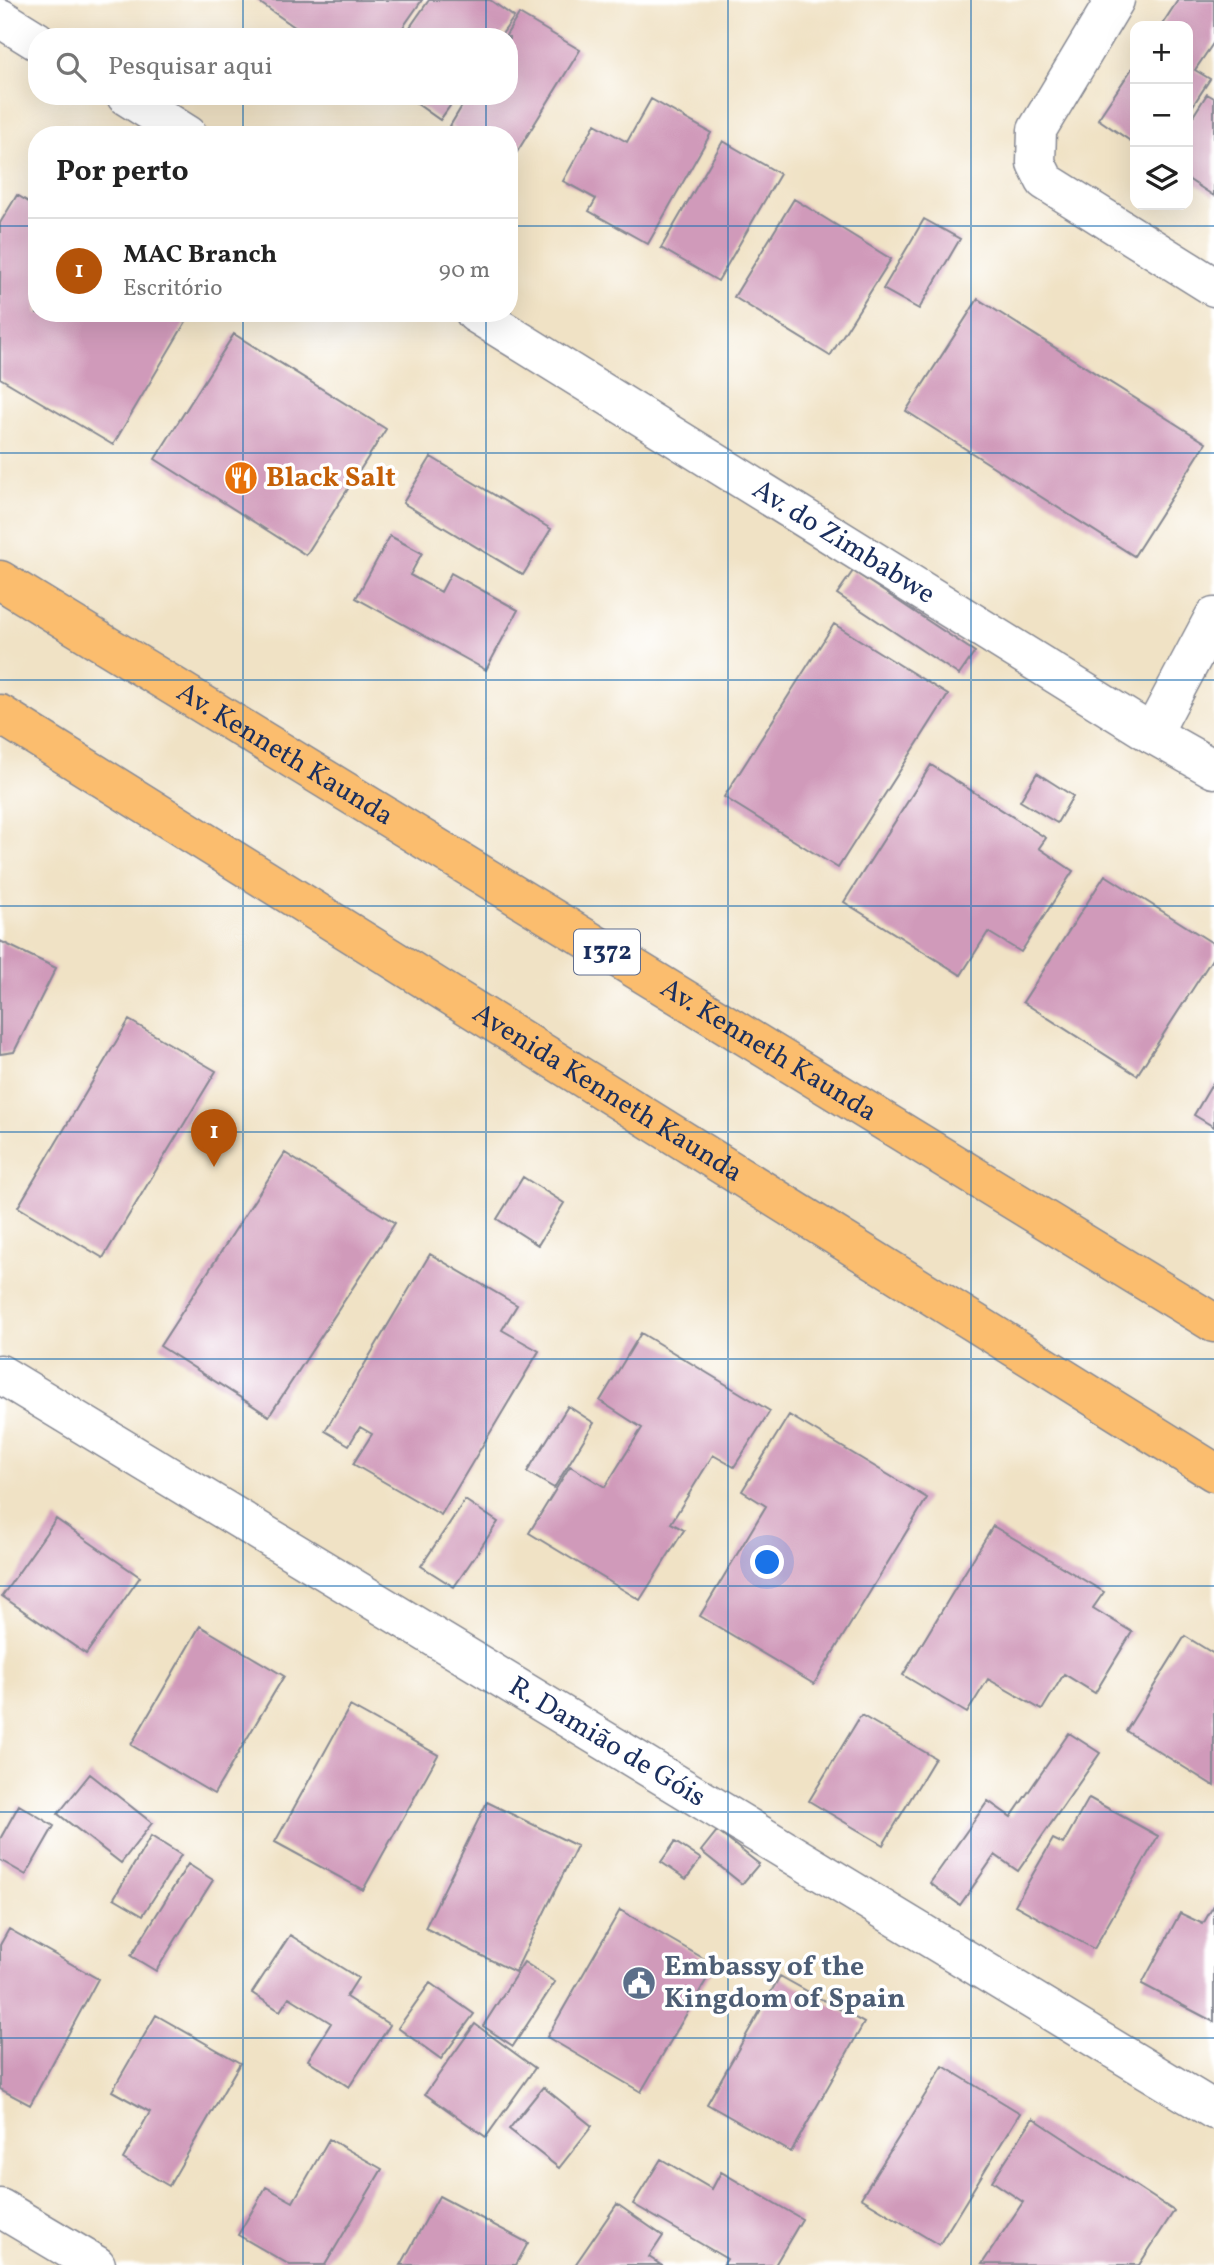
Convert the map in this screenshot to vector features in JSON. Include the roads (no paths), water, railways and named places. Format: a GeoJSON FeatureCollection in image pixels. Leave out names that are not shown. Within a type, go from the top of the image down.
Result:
{"type":"FeatureCollection","features":[{"type":"Feature","properties":{"kind":"main road","name":"Av. Kenneth Kaunda"},"geometry":{"type":"LineString","coordinates":[[0,580],[1214,1323]]}},
{"type":"Feature","properties":{"kind":"main road","name":"Avenida Kenneth Kaunda"},"geometry":{"type":"LineString","coordinates":[[0,714],[1214,1472]]}},
{"type":"Feature","properties":{"kind":"street"},"geometry":{"type":"LineString","coordinates":[[1115,0],[1037,130],[1036,163],[1045,181],[1214,287]]}},
{"type":"Feature","properties":{"kind":"street"},"geometry":{"type":"LineString","coordinates":[[0,18],[28,35]]}},
{"type":"Feature","properties":{"kind":"street"},"geometry":{"type":"LineString","coordinates":[[140,105],[174,126]]}},
{"type":"Feature","properties":{"kind":"street","name":"Av. do Zimbabwe"},"geometry":{"type":"LineString","coordinates":[[489,322],[1152,734],[1214,769]]}},
{"type":"Feature","properties":{"kind":"street"},"geometry":{"type":"LineString","coordinates":[[1152,734],[1214,617]]}},
{"type":"Feature","properties":{"kind":"street","name":"R. Damião de Góis"},"geometry":{"type":"LineString","coordinates":[[0,1374],[1214,2109]]}},
{"type":"Feature","properties":{"kind":"street"},"geometry":{"type":"LineString","coordinates":[[0,2208],[96,2265]]}},
{"type":"Feature","properties":{"kind":"place","name":"Black Salt"},"geometry":{"type":"Point","coordinates":[241,478]}},
{"type":"Feature","properties":{"kind":"place","name":"MAC Branch"},"geometry":{"type":"Point","coordinates":[214,1167]}},
{"type":"Feature","properties":{"kind":"place","name":"Embassy of the Kingdom of Spain"},"geometry":{"type":"Point","coordinates":[639,1983]}}]}
